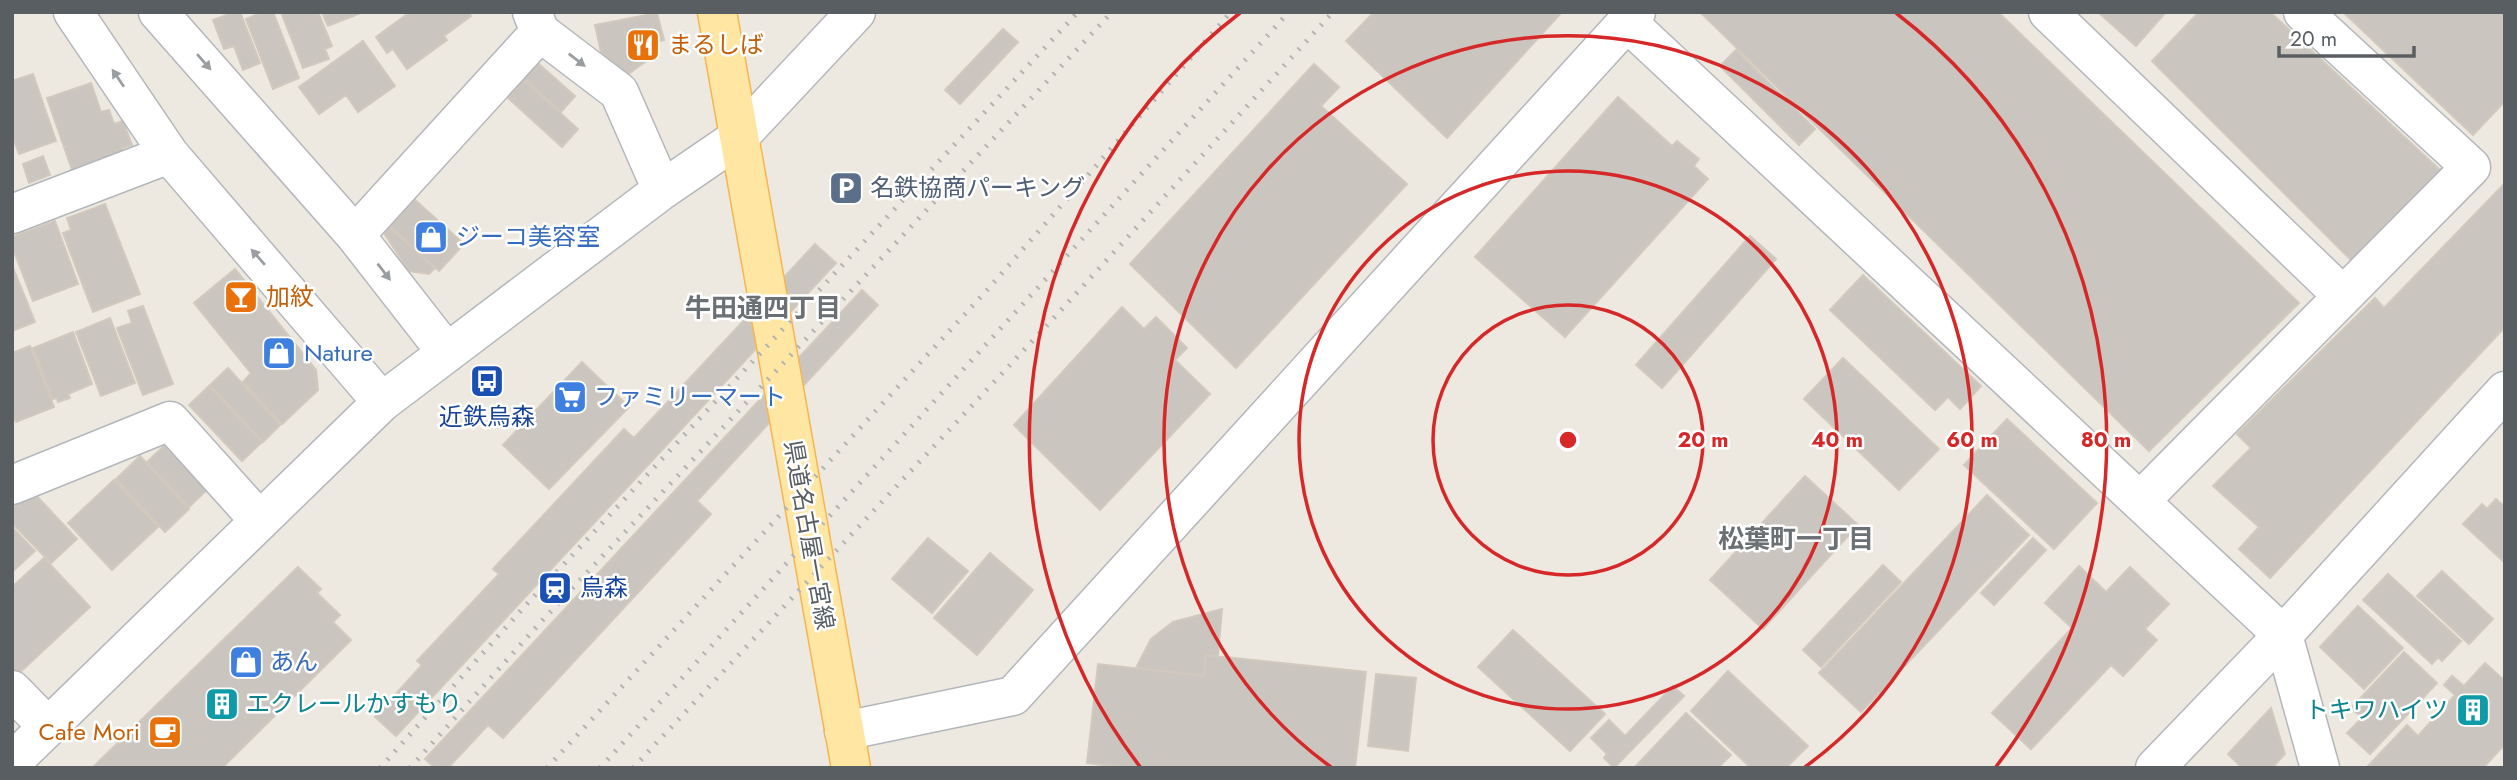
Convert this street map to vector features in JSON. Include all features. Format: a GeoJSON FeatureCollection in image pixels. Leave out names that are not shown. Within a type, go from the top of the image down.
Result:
{"type":"FeatureCollection","features":[{"type":"Feature","properties":{"kind":"main road","name":"県道名古屋一宮線"},"geometry":{"type":"LineString","coordinates":[[717,12],[848,750]]}},
{"type":"Feature","properties":{"kind":"street"},"geometry":{"type":"LineString","coordinates":[[73,12],[169,154],[382,402]]}},
{"type":"Feature","properties":{"kind":"street"},"geometry":{"type":"LineString","coordinates":[[12,762],[382,402],[662,190],[738,138],[856,12]]}},
{"type":"Feature","properties":{"kind":"street"},"geometry":{"type":"LineString","coordinates":[[2140,501],[2471,167],[2304,12]]}},
{"type":"Feature","properties":{"kind":"street"},"geometry":{"type":"LineString","coordinates":[[2052,13],[2343,296]]}},
{"type":"Feature","properties":{"kind":"street"},"geometry":{"type":"LineString","coordinates":[[174,16],[355,234],[447,353]]}},
{"type":"Feature","properties":{"kind":"street"},"geometry":{"type":"LineString","coordinates":[[848,750],[1013,696],[1632,17],[2283,635],[2320,768]]}},
{"type":"Feature","properties":{"kind":"street"},"geometry":{"type":"LineString","coordinates":[[355,234],[536,22],[619,92],[662,190]]}},
{"type":"Feature","properties":{"kind":"street"},"geometry":{"type":"LineString","coordinates":[[12,214],[169,154]]}},
{"type":"Feature","properties":{"kind":"street"},"geometry":{"type":"LineString","coordinates":[[2155,768],[2283,635],[2505,391]]}},
{"type":"Feature","properties":{"kind":"street"},"geometry":{"type":"LineString","coordinates":[[12,485],[170,421],[260,521]]}},
{"type":"Feature","properties":{"kind":"street"},"geometry":{"type":"LineString","coordinates":[[12,690],[48,727]]}},
{"type":"Feature","properties":{"kind":"building"},"geometry":{"type":"Polygon","coordinates":[[[240,12],[260,63],[243,70],[234,46],[224,49],[213,20],[240,12]]]}},
{"type":"Feature","properties":{"kind":"building"},"geometry":{"type":"Polygon","coordinates":[[[263,12],[273,12],[299,78],[273,89],[246,19],[263,12]]]}},
{"type":"Feature","properties":{"kind":"building"},"geometry":{"type":"Polygon","coordinates":[[[281,12],[318,12],[332,46],[325,49],[329,59],[303,68],[281,12]]]}},
{"type":"Feature","properties":{"kind":"building"},"geometry":{"type":"Polygon","coordinates":[[[322,12],[363,12],[328,26],[322,12]]]}},
{"type":"Feature","properties":{"kind":"building"},"geometry":{"type":"Polygon","coordinates":[[[410,12],[468,12],[471,16],[444,36],[447,40],[407,69],[393,49],[387,53],[376,37],[410,12]]]}},
{"type":"Feature","properties":{"kind":"building"},"geometry":{"type":"Polygon","coordinates":[[[1374,12],[1562,12],[1447,138],[1346,41],[1374,12]]]}},
{"type":"Feature","properties":{"kind":"building"},"geometry":{"type":"Polygon","coordinates":[[[1700,12],[1998,12],[2299,303],[2149,451],[1700,12]]]}},
{"type":"Feature","properties":{"kind":"building"},"geometry":{"type":"Polygon","coordinates":[[[2098,12],[2166,12],[2136,46],[2098,12]]]}},
{"type":"Feature","properties":{"kind":"building"},"geometry":{"type":"Polygon","coordinates":[[[2199,12],[2270,12],[2440,170],[2351,260],[2152,61],[2199,12]]]}},
{"type":"Feature","properties":{"kind":"building"},"geometry":{"type":"Polygon","coordinates":[[[2343,12],[2505,12],[2505,101],[2473,135],[2343,12]]]}},
{"type":"Feature","properties":{"kind":"building"},"geometry":{"type":"Polygon","coordinates":[[[657,13],[664,40],[654,42],[656,54],[627,75],[601,52],[595,25],[657,13]]]}},
{"type":"Feature","properties":{"kind":"building"},"geometry":{"type":"Polygon","coordinates":[[[1003,29],[1018,42],[960,104],[945,90],[1003,29]]]}},
{"type":"Feature","properties":{"kind":"building"},"geometry":{"type":"Polygon","coordinates":[[[363,41],[395,86],[358,112],[346,95],[319,114],[299,87],[363,41]]]}},
{"type":"Feature","properties":{"kind":"building"},"geometry":{"type":"Polygon","coordinates":[[[1736,50],[1815,129],[1799,145],[1720,66],[1736,50]]]}},
{"type":"Feature","properties":{"kind":"building"},"geometry":{"type":"Polygon","coordinates":[[[531,57],[575,96],[561,112],[517,72],[531,57]]]}},
{"type":"Feature","properties":{"kind":"building"},"geometry":{"type":"Polygon","coordinates":[[[1314,64],[1339,87],[1321,106],[1407,184],[1236,368],[1130,264],[1314,64]]]}},
{"type":"Feature","properties":{"kind":"building"},"geometry":{"type":"Polygon","coordinates":[[[33,74],[56,141],[19,154],[12,135],[12,81],[33,74]]]}},
{"type":"Feature","properties":{"kind":"building"},"geometry":{"type":"Polygon","coordinates":[[[524,80],[578,129],[562,147],[508,98],[524,80]]]}},
{"type":"Feature","properties":{"kind":"building"},"geometry":{"type":"Polygon","coordinates":[[[91,83],[101,112],[109,110],[114,124],[123,121],[132,145],[122,148],[123,152],[72,170],[47,98],[91,83]]]}},
{"type":"Feature","properties":{"kind":"building"},"geometry":{"type":"Polygon","coordinates":[[[1618,97],[1672,146],[1677,141],[1699,159],[1694,166],[1708,179],[1565,337],[1475,257],[1618,97]]]}},
{"type":"Feature","properties":{"kind":"building"},"geometry":{"type":"Polygon","coordinates":[[[43,156],[50,175],[29,183],[23,164],[43,156]]]}},
{"type":"Feature","properties":{"kind":"building"},"geometry":{"type":"Polygon","coordinates":[[[2505,183],[2505,327],[2270,578],[2239,549],[2259,527],[2213,486],[2251,448],[2237,434],[2375,298],[2384,308],[2505,183]]]}},
{"type":"Feature","properties":{"kind":"building"},"geometry":{"type":"Polygon","coordinates":[[[414,199],[464,244],[439,271],[390,226],[414,199]]]}},
{"type":"Feature","properties":{"kind":"building"},"geometry":{"type":"Polygon","coordinates":[[[105,204],[140,294],[93,312],[63,233],[71,230],[67,218],[105,204]]]}},
{"type":"Feature","properties":{"kind":"building"},"geometry":{"type":"Polygon","coordinates":[[[55,221],[78,284],[33,301],[12,246],[12,237],[55,221]]]}},
{"type":"Feature","properties":{"kind":"building"},"geometry":{"type":"Polygon","coordinates":[[[389,227],[435,268],[429,274],[409,271],[384,233],[389,227]]]}},
{"type":"Feature","properties":{"kind":"building"},"geometry":{"type":"Polygon","coordinates":[[[1750,236],[1776,259],[1662,388],[1636,365],[1750,236]]]}},
{"type":"Feature","properties":{"kind":"building"},"geometry":{"type":"Polygon","coordinates":[[[815,244],[836,263],[396,736],[375,717],[422,665],[417,661],[499,574],[493,569],[624,429],[634,438],[815,244]]]}},
{"type":"Feature","properties":{"kind":"building"},"geometry":{"type":"Polygon","coordinates":[[[12,265],[35,322],[12,331],[12,265]]]}},
{"type":"Feature","properties":{"kind":"building"},"geometry":{"type":"Polygon","coordinates":[[[235,269],[316,370],[318,390],[282,424],[243,382],[251,373],[194,303],[235,269]]]}},
{"type":"Feature","properties":{"kind":"building"},"geometry":{"type":"Polygon","coordinates":[[[1863,275],[1981,386],[1960,409],[1948,397],[1935,410],[1830,310],[1863,275]]]}},
{"type":"Feature","properties":{"kind":"building"},"geometry":{"type":"Polygon","coordinates":[[[862,290],[878,305],[697,501],[711,514],[503,738],[488,725],[448,768],[435,768],[425,759],[862,290]]]}},
{"type":"Feature","properties":{"kind":"building"},"geometry":{"type":"Polygon","coordinates":[[[143,306],[173,384],[143,395],[117,328],[132,323],[128,311],[143,306]]]}},
{"type":"Feature","properties":{"kind":"building"},"geometry":{"type":"Polygon","coordinates":[[[1122,307],[1144,329],[1156,317],[1187,348],[1175,360],[1210,394],[1100,510],[1014,425],[1122,307]]]}},
{"type":"Feature","properties":{"kind":"building"},"geometry":{"type":"Polygon","coordinates":[[[110,318],[135,383],[101,396],[76,332],[110,318]]]}},
{"type":"Feature","properties":{"kind":"building"},"geometry":{"type":"Polygon","coordinates":[[[73,332],[92,384],[68,394],[70,398],[58,402],[57,398],[53,399],[33,348],[73,332]]]}},
{"type":"Feature","properties":{"kind":"building"},"geometry":{"type":"Polygon","coordinates":[[[30,346],[54,407],[16,422],[12,411],[12,353],[30,346]]]}},
{"type":"Feature","properties":{"kind":"building"},"geometry":{"type":"Polygon","coordinates":[[[1843,358],[1939,449],[1899,490],[1804,399],[1843,358]]]}},
{"type":"Feature","properties":{"kind":"building"},"geometry":{"type":"Polygon","coordinates":[[[582,362],[629,407],[549,489],[503,445],[582,362]]]}},
{"type":"Feature","properties":{"kind":"building"},"geometry":{"type":"Polygon","coordinates":[[[228,368],[280,425],[263,442],[210,385],[228,368]]]}},
{"type":"Feature","properties":{"kind":"building"},"geometry":{"type":"Polygon","coordinates":[[[209,386],[262,442],[242,461],[189,405],[209,386]]]}},
{"type":"Feature","properties":{"kind":"building"},"geometry":{"type":"Polygon","coordinates":[[[2007,419],[2097,503],[2054,549],[1964,465],[2007,419]]]}},
{"type":"Feature","properties":{"kind":"building"},"geometry":{"type":"Polygon","coordinates":[[[168,442],[210,487],[189,507],[147,462],[168,442]]]}},
{"type":"Feature","properties":{"kind":"building"},"geometry":{"type":"Polygon","coordinates":[[[140,456],[189,509],[165,532],[116,479],[140,456]]]}},
{"type":"Feature","properties":{"kind":"building"},"geometry":{"type":"Polygon","coordinates":[[[1805,476],[1858,525],[1763,629],[1710,580],[1805,476]]]}},
{"type":"Feature","properties":{"kind":"building"},"geometry":{"type":"Polygon","coordinates":[[[114,480],[158,527],[112,570],[68,523],[114,480]]]}},
{"type":"Feature","properties":{"kind":"building"},"geometry":{"type":"Polygon","coordinates":[[[32,491],[77,539],[51,563],[12,523],[12,509],[32,491]]]}},
{"type":"Feature","properties":{"kind":"building"},"geometry":{"type":"Polygon","coordinates":[[[1987,495],[2029,535],[1861,712],[1819,673],[1987,495]]]}},
{"type":"Feature","properties":{"kind":"building"},"geometry":{"type":"Polygon","coordinates":[[[2496,499],[2505,507],[2505,563],[2463,524],[2482,504],[2487,509],[2496,499]]]}},
{"type":"Feature","properties":{"kind":"building"},"geometry":{"type":"Polygon","coordinates":[[[12,527],[35,551],[12,572],[12,527]]]}},
{"type":"Feature","properties":{"kind":"building"},"geometry":{"type":"Polygon","coordinates":[[[928,538],[968,571],[932,613],[892,579],[928,538]]]}},
{"type":"Feature","properties":{"kind":"building"},"geometry":{"type":"Polygon","coordinates":[[[2033,538],[2046,550],[1994,605],[1981,593],[2033,538]]]}},
{"type":"Feature","properties":{"kind":"building"},"geometry":{"type":"Polygon","coordinates":[[[990,553],[1033,590],[977,655],[934,618],[990,553]]]}},
{"type":"Feature","properties":{"kind":"building"},"geometry":{"type":"Polygon","coordinates":[[[44,558],[90,607],[16,676],[12,672],[12,587],[44,558]]]}},
{"type":"Feature","properties":{"kind":"building"},"geometry":{"type":"Polygon","coordinates":[[[1883,565],[1901,582],[1821,667],[1803,650],[1883,565]]]}},
{"type":"Feature","properties":{"kind":"building"},"geometry":{"type":"Polygon","coordinates":[[[2079,566],[2106,592],[2130,567],[2169,604],[2145,629],[2157,640],[2123,676],[2111,665],[2031,749],[1992,713],[2072,628],[2045,603],[2079,566]]]}},
{"type":"Feature","properties":{"kind":"building","name":"エクレールかすもり"},"geometry":{"type":"Polygon","coordinates":[[[298,567],[321,589],[317,593],[340,615],[333,622],[351,640],[222,768],[92,768],[298,567]]]}},
{"type":"Feature","properties":{"kind":"building"},"geometry":{"type":"Polygon","coordinates":[[[2442,571],[2493,619],[2469,644],[2417,596],[2442,571]]]}},
{"type":"Feature","properties":{"kind":"building"},"geometry":{"type":"Polygon","coordinates":[[[2388,574],[2461,641],[2442,661],[2438,657],[2432,664],[2363,600],[2388,574]]]}},
{"type":"Feature","properties":{"kind":"building"},"geometry":{"type":"Polygon","coordinates":[[[2358,606],[2403,648],[2364,689],[2320,647],[2358,606]]]}},
{"type":"Feature","properties":{"kind":"building"},"geometry":{"type":"Polygon","coordinates":[[[1222,609],[1218,656],[1206,655],[1204,676],[1136,668],[1151,639],[1173,622],[1222,609]]]}},
{"type":"Feature","properties":{"kind":"building"},"geometry":{"type":"Polygon","coordinates":[[[1513,630],[1605,714],[1570,751],[1478,667],[1513,630]]]}},
{"type":"Feature","properties":{"kind":"building"},"geometry":{"type":"Polygon","coordinates":[[[2404,652],[2437,683],[2370,754],[2347,733],[2362,718],[2351,708],[2404,652]]]}},
{"type":"Feature","properties":{"kind":"building"},"geometry":{"type":"Polygon","coordinates":[[[1206,655],[1366,672],[1355,768],[1130,768],[1087,763],[1098,664],[1204,676],[1206,655]]]}},
{"type":"Feature","properties":{"kind":"building","name":"トキワハイツ"},"geometry":{"type":"Polygon","coordinates":[[[2485,663],[2505,681],[2505,744],[2483,768],[2366,768],[2407,725],[2418,736],[2455,695],[2444,685],[2452,676],[2464,686],[2485,663]]]}},
{"type":"Feature","properties":{"kind":"building"},"geometry":{"type":"Polygon","coordinates":[[[1728,671],[1808,746],[1786,768],[1751,768],[1691,711],[1728,671]]]}},
{"type":"Feature","properties":{"kind":"building"},"geometry":{"type":"Polygon","coordinates":[[[1376,674],[1416,678],[1408,751],[1368,746],[1376,674]]]}},
{"type":"Feature","properties":{"kind":"building"},"geometry":{"type":"Polygon","coordinates":[[[1673,686],[1684,696],[1614,768],[1604,758],[1607,754],[1591,738],[1609,720],[1625,736],[1673,686]]]}},
{"type":"Feature","properties":{"kind":"building"},"geometry":{"type":"Polygon","coordinates":[[[2271,708],[2285,754],[2272,768],[2242,768],[2228,754],[2271,708]]]}},
{"type":"Feature","properties":{"kind":"building"},"geometry":{"type":"Polygon","coordinates":[[[1686,713],[1731,755],[1718,768],[1634,768],[1686,713]]]}},
{"type":"Feature","properties":{"kind":"railway"},"geometry":{"type":"LineString","coordinates":[[380,768],[525,606],[1078,12]]}},
{"type":"Feature","properties":{"kind":"railway"},"geometry":{"type":"LineString","coordinates":[[410,768],[539,624],[1112,12]]}},
{"type":"Feature","properties":{"kind":"railway"},"geometry":{"type":"LineString","coordinates":[[547,768],[988,289],[1231,12]]}},
{"type":"Feature","properties":{"kind":"railway"},"geometry":{"type":"LineString","coordinates":[[600,768],[1289,12]]}},
{"type":"Feature","properties":{"kind":"railway"},"geometry":{"type":"LineString","coordinates":[[633,768],[1052,320],[1333,12]]}},
{"type":"Feature","properties":{"kind":"place","name":"まるしば"},"geometry":{"type":"Point","coordinates":[643,45]}},
{"type":"Feature","properties":{"kind":"place","name":"名鉄協商パーキング"},"geometry":{"type":"Point","coordinates":[846,188]}},
{"type":"Feature","properties":{"kind":"place","name":"ジーコ美容室"},"geometry":{"type":"Point","coordinates":[431,237]}},
{"type":"Feature","properties":{"kind":"place","name":"加紋"},"geometry":{"type":"Point","coordinates":[241,297]}},
{"type":"Feature","properties":{"kind":"place","name":"Nature"},"geometry":{"type":"Point","coordinates":[279,353]}},
{"type":"Feature","properties":{"kind":"place","name":"近鉄烏森"},"geometry":{"type":"Point","coordinates":[487,381]}},
{"type":"Feature","properties":{"kind":"place","name":"ファミリーマート"},"geometry":{"type":"Point","coordinates":[570,397]}},
{"type":"Feature","properties":{"kind":"place","name":"烏森"},"geometry":{"type":"Point","coordinates":[555,588]}},
{"type":"Feature","properties":{"kind":"place","name":"あん"},"geometry":{"type":"Point","coordinates":[246,662]}},
{"type":"Feature","properties":{"kind":"place","name":"エクレールかすもり"},"geometry":{"type":"Point","coordinates":[222,704]}},
{"type":"Feature","properties":{"kind":"place","name":"トキワハイツ"},"geometry":{"type":"Point","coordinates":[2473,710]}},
{"type":"Feature","properties":{"kind":"place","name":"Cafe Mori"},"geometry":{"type":"Point","coordinates":[165,732]}},
{"type":"Feature","properties":{"kind":"district","name":"牛田通四丁目"},"geometry":{"type":"Point","coordinates":[763,308]}},
{"type":"Feature","properties":{"kind":"district","name":"松葉町一丁目"},"geometry":{"type":"Point","coordinates":[1796,539]}}]}
